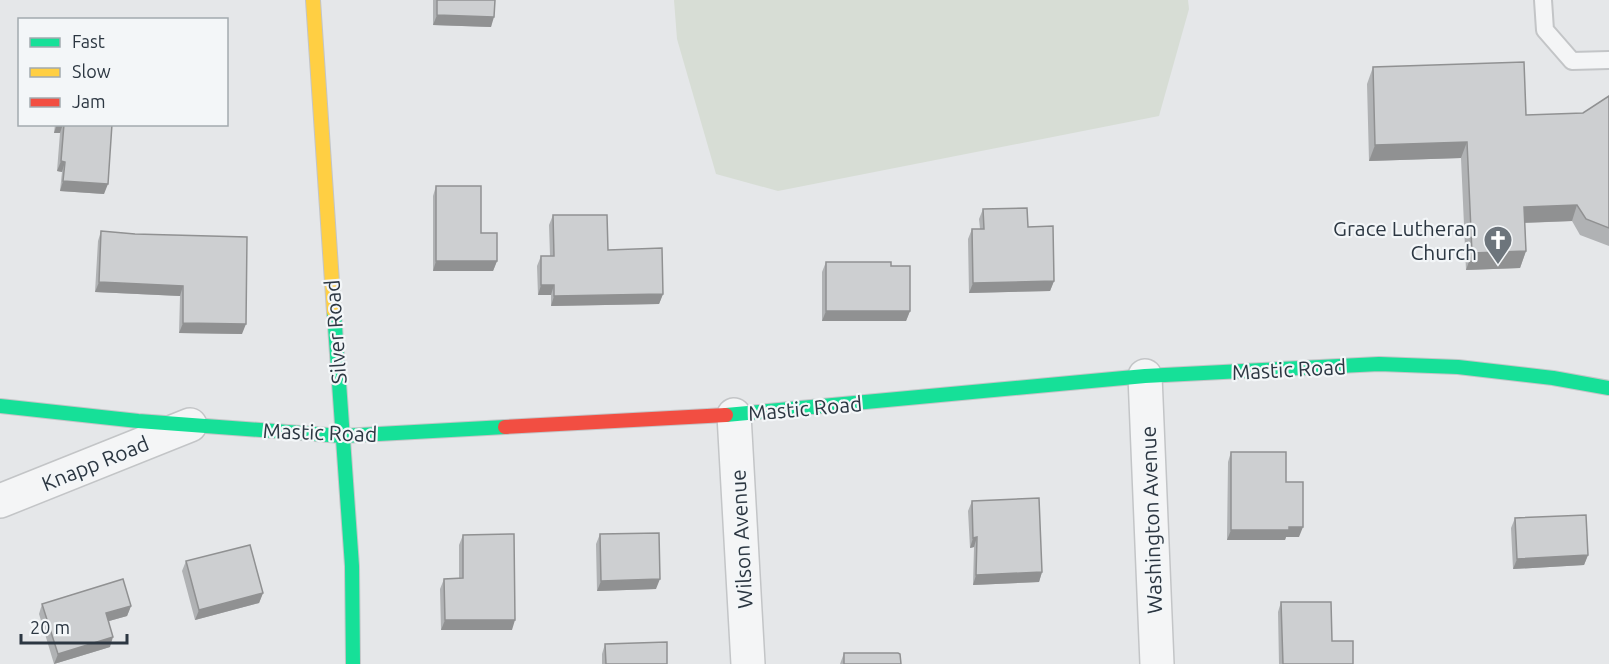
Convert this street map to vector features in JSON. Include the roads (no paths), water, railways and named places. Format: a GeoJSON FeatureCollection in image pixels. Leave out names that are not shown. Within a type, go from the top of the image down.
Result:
{"type":"FeatureCollection","features":[{"type":"Feature","properties":{"kind":"main road","name":"Silver Road"},"geometry":{"type":"LineString","coordinates":[[313,0],[352,566],[353,664]]}},
{"type":"Feature","properties":{"kind":"main road","name":"Mastic Road"},"geometry":{"type":"LineString","coordinates":[[0,406],[190,425],[342,436],[734,415],[1145,376],[1379,364],[1470,369],[1553,378],[1609,388]]}},
{"type":"Feature","properties":{"kind":"street","name":"Washington Avenue"},"geometry":{"type":"LineString","coordinates":[[1145,376],[1157,664]]}},
{"type":"Feature","properties":{"kind":"street","name":"Wilson Avenue"},"geometry":{"type":"LineString","coordinates":[[734,415],[748,664]]}},
{"type":"Feature","properties":{"kind":"street","name":"Knapp Road"},"geometry":{"type":"LineString","coordinates":[[0,501],[190,425]]}},
{"type":"Feature","properties":{"kind":"lane"},"geometry":{"type":"LineString","coordinates":[[1543,0],[1545,30],[1572,61],[1609,60]]}},
{"type":"Feature","properties":{"kind":"place","name":"Grace Lutheran Church"},"geometry":{"type":"Point","coordinates":[1498,266]}}]}
